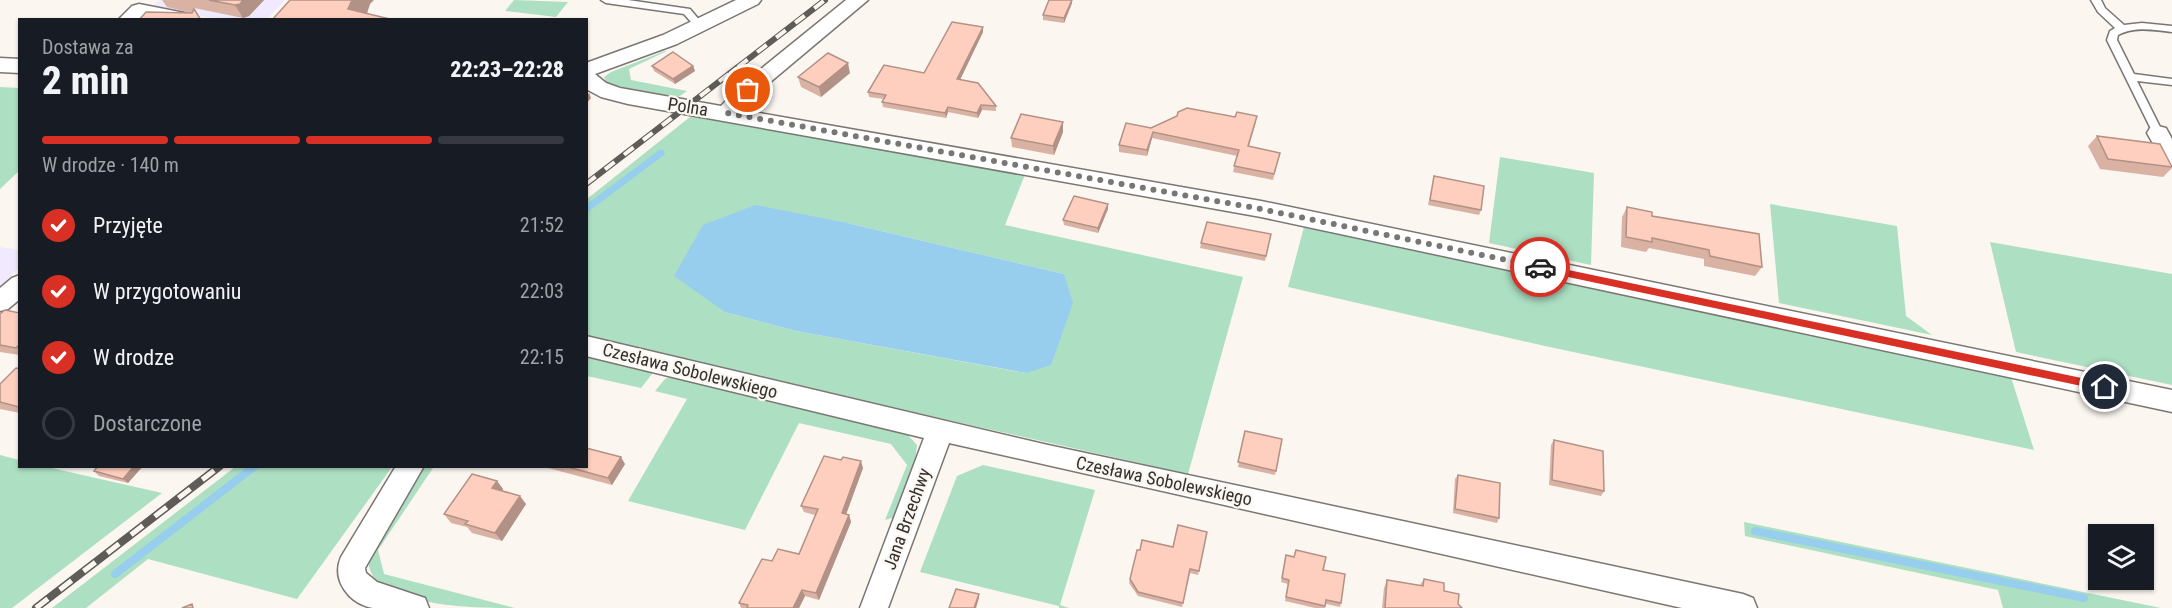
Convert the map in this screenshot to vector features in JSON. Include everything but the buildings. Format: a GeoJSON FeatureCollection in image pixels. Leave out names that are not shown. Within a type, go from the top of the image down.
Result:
{"type":"FeatureCollection","features":[{"type":"Feature","properties":{"kind":"street"},"geometry":{"type":"LineString","coordinates":[[588,69],[625,58],[701,28],[751,0]]}},
{"type":"Feature","properties":{"kind":"street"},"geometry":{"type":"LineString","coordinates":[[727,113],[748,90],[858,0]]}},
{"type":"Feature","properties":{"kind":"street"},"geometry":{"type":"LineString","coordinates":[[129,18],[139,10],[180,18]]}},
{"type":"Feature","properties":{"kind":"street"},"geometry":{"type":"LineString","coordinates":[[0,65],[18,66]]}},
{"type":"Feature","properties":{"kind":"street","name":"Polna"},"geometry":{"type":"LineString","coordinates":[[588,78],[596,86],[612,92],[1261,209],[2172,401]]}},
{"type":"Feature","properties":{"kind":"street"},"geometry":{"type":"LineString","coordinates":[[2158,133],[2172,158]]}},
{"type":"Feature","properties":{"kind":"street","name":"Czesława Sobolewskiego"},"geometry":{"type":"LineString","coordinates":[[588,346],[940,431],[1743,608]]}},
{"type":"Feature","properties":{"kind":"street","name":"Jana Brzechwy"},"geometry":{"type":"LineString","coordinates":[[874,608],[940,431]]}},
{"type":"Feature","properties":{"kind":"street"},"geometry":{"type":"LineString","coordinates":[[410,468],[351,566],[353,580],[368,593],[415,608]]}},
{"type":"Feature","properties":{"kind":"lane"},"geometry":{"type":"LineString","coordinates":[[606,0],[687,11],[701,28]]}},
{"type":"Feature","properties":{"kind":"lane"},"geometry":{"type":"LineString","coordinates":[[2096,0],[2102,10],[2121,28]]}},
{"type":"Feature","properties":{"kind":"lane"},"geometry":{"type":"LineString","coordinates":[[2158,133],[2112,40],[2113,33],[2121,28],[2134,26],[2172,29]]}},
{"type":"Feature","properties":{"kind":"lane"},"geometry":{"type":"LineString","coordinates":[[2130,77],[2172,82]]}},
{"type":"Feature","properties":{"kind":"shaded area"},"geometry":{"type":"Polygon","coordinates":[[[160,0],[285,0],[268,18],[212,18],[152,7],[160,0]]]}},
{"type":"Feature","properties":{"kind":"shaded area"},"geometry":{"type":"Polygon","coordinates":[[[0,247],[18,250],[18,269],[0,286],[0,247]]]}},
{"type":"Feature","properties":{"kind":"green space"},"geometry":{"type":"Polygon","coordinates":[[[514,0],[568,2],[556,17],[505,11],[514,0]]]}},
{"type":"Feature","properties":{"kind":"green space"},"geometry":{"type":"Polygon","coordinates":[[[667,51],[629,69],[631,80],[687,91],[674,100],[653,97],[606,82],[604,77],[611,72],[667,51]]]}},
{"type":"Feature","properties":{"kind":"green space"},"geometry":{"type":"Polygon","coordinates":[[[0,87],[18,88],[18,172],[0,189],[0,87]]]}},
{"type":"Feature","properties":{"kind":"green space"},"geometry":{"type":"Polygon","coordinates":[[[695,113],[1026,172],[1005,225],[1243,277],[1188,474],[588,339],[588,198],[695,113]],[[847,223],[725,312],[796,331],[1025,373],[1064,274],[847,223]]]}},
{"type":"Feature","properties":{"kind":"green space"},"geometry":{"type":"Polygon","coordinates":[[[1500,157],[1594,173],[1591,265],[1489,243],[1500,157]]]}},
{"type":"Feature","properties":{"kind":"green space"},"geometry":{"type":"Polygon","coordinates":[[[1770,204],[1897,226],[1906,316],[1932,335],[1779,303],[1770,204]]]}},
{"type":"Feature","properties":{"kind":"green space"},"geometry":{"type":"Polygon","coordinates":[[[1304,227],[2010,374],[2034,450],[1545,346],[1288,287],[1304,227]]]}},
{"type":"Feature","properties":{"kind":"green space"},"geometry":{"type":"Polygon","coordinates":[[[1990,242],[2172,274],[2172,385],[2016,352],[1990,242]]]}},
{"type":"Feature","properties":{"kind":"green space"},"geometry":{"type":"Polygon","coordinates":[[[588,352],[651,367],[652,374],[641,388],[588,376],[588,352]]]}},
{"type":"Feature","properties":{"kind":"green space"},"geometry":{"type":"Polygon","coordinates":[[[677,374],[904,431],[917,445],[914,471],[899,516],[885,520],[907,465],[891,444],[799,423],[745,530],[628,501],[687,399],[655,391],[665,379],[677,374]]]}},
{"type":"Feature","properties":{"kind":"green space"},"geometry":{"type":"Polygon","coordinates":[[[0,455],[18,460],[18,468],[51,468],[162,493],[12,608],[0,608],[0,455]]]}},
{"type":"Feature","properties":{"kind":"green space"},"geometry":{"type":"Polygon","coordinates":[[[983,465],[1095,490],[1060,605],[1069,608],[1059,608],[1059,606],[920,572],[957,476],[983,465]]]}},
{"type":"Feature","properties":{"kind":"green space"},"geometry":{"type":"Polygon","coordinates":[[[234,468],[391,468],[297,599],[148,559],[86,608],[52,608],[234,468]]]}},
{"type":"Feature","properties":{"kind":"green space"},"geometry":{"type":"Polygon","coordinates":[[[420,468],[433,468],[378,550],[384,574],[515,608],[448,605],[398,594],[380,583],[370,568],[372,543],[420,468]]]}},
{"type":"Feature","properties":{"kind":"green space"},"geometry":{"type":"Polygon","coordinates":[[[1744,522],[2161,608],[2003,608],[1998,590],[1745,536],[1744,522]]]}},
{"type":"Feature","properties":{"kind":"water"},"geometry":{"type":"Polygon","coordinates":[[[755,205],[847,223],[1064,274],[1073,303],[1051,365],[1026,373],[796,331],[725,312],[674,276],[703,225],[755,205]]]}},
{"type":"Feature","properties":{"kind":"waterway"},"geometry":{"type":"LineString","coordinates":[[588,208],[661,153]]}},
{"type":"Feature","properties":{"kind":"waterway"},"geometry":{"type":"LineString","coordinates":[[115,574],[252,468]]}},
{"type":"Feature","properties":{"kind":"waterway"},"geometry":{"type":"LineString","coordinates":[[1755,531],[2084,598]]}},
{"type":"Feature","properties":{"kind":"railway"},"geometry":{"type":"LineString","coordinates":[[588,182],[825,0]]}},
{"type":"Feature","properties":{"kind":"railway"},"geometry":{"type":"LineString","coordinates":[[36,608],[217,468]]}},
{"type":"Feature","properties":{"kind":"way so far"},"geometry":{"type":"LineString","coordinates":[[748,90],[727,113],[1261,209],[1540,267]]}},
{"type":"Feature","properties":{"kind":"route"},"geometry":{"type":"LineString","coordinates":[[1540,267],[2105,387]]}}]}
